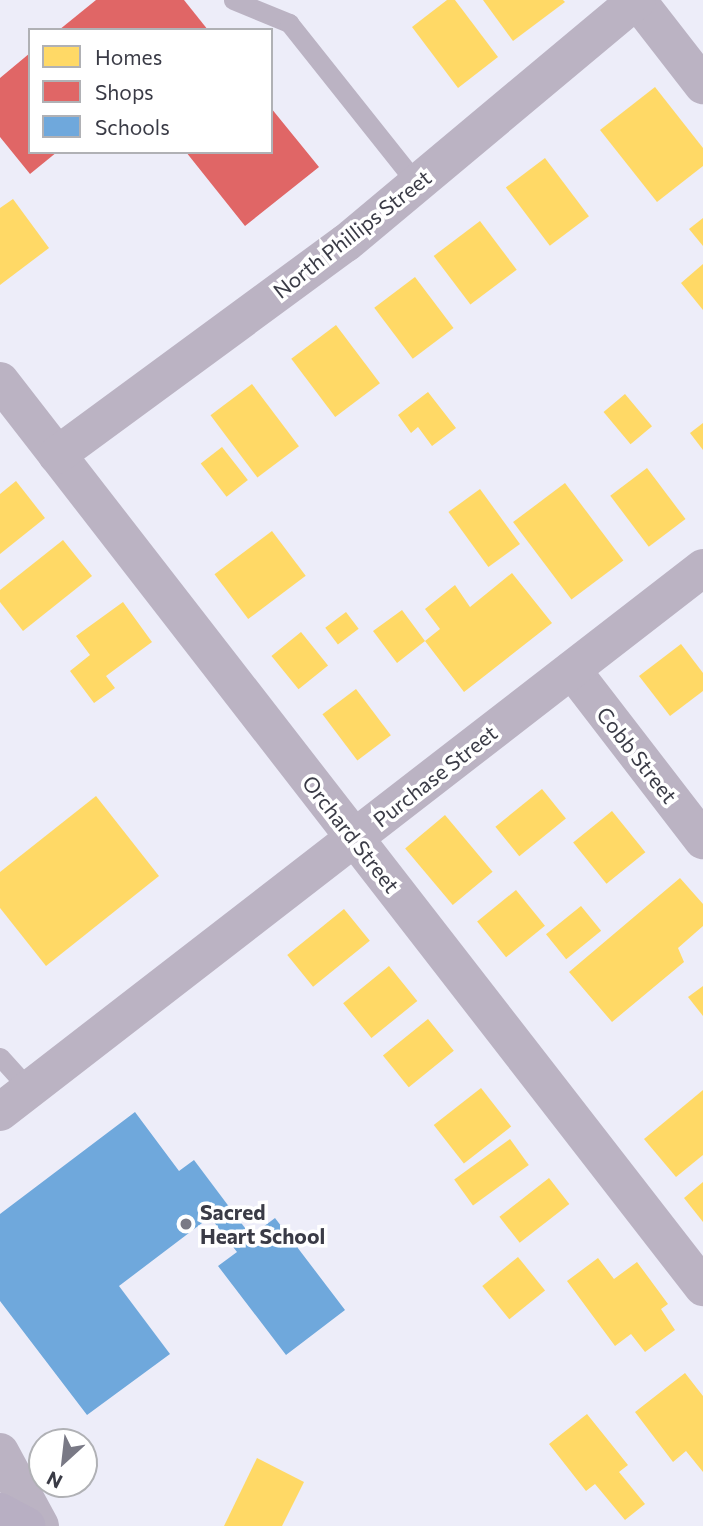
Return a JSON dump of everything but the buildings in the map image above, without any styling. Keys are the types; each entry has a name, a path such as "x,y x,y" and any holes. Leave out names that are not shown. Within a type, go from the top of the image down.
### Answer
{"highway":[{"path":"0,1512 26,1526"}],"street":[{"name":"North Phillips Street","path":"57,455 346,243 637,0"},
{"path":"637,0 703,85"},
{"name":"Orchard Street","path":"0,381 703,1287"},
{"name":"Purchase Street","path":"15,1100 703,568"},
{"name":"Cobb Street","path":"572,670 703,839"},
{"path":"0,1452 40,1526"}],"lane":[{"path":"233,0 289,23 417,184"},
{"path":"0,1057 15,1100"}],"place":[{"name":"Sacred Heart School","path":"186,1224"}]}
